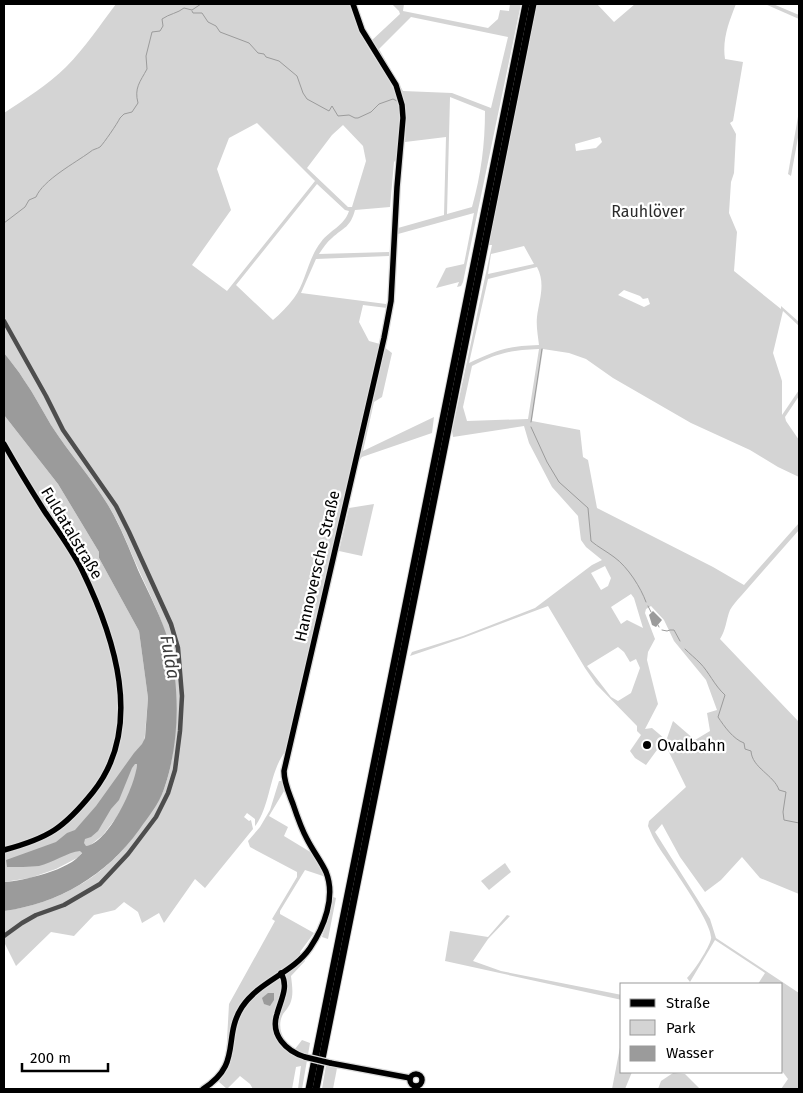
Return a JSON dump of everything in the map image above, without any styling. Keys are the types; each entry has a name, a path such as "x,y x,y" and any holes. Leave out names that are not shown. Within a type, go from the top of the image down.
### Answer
{"highway":[{"path":"309,1089 526,4"},
{"path":"316,1089 533,4"}],"main road":[{"name":"Hannoversche Straße","path":"203,1089 217,1080 227,1064 240,1011 248,998 300,959 312,946 329,902 330,888 327,875 302,830 285,784 284,771 391,301 403,118 402,104 396,85 362,30 353,4"},
{"name":"Fuldatalstraße","path":"4,444 70,550 96,601 118,677 121,708 119,739 112,761 103,779 77,812 62,826 43,837 4,850"},
{"path":"279,974 284,981 283,999 276,1018 277,1033 281,1042 288,1050 305,1057 330,1063 410,1078 415,1074 421,1077 421,1083 414,1087 410,1078"},
{"path":"264,985 275,983 283,988"}],"street":[{"path":"4,321 63,430 116,506 129,532 171,624 178,648 182,696 175,770 168,792 156,817 128,854 100,884 64,906 36,915 22,922 4,936"}],"green space":[{"path":"116,4 352,4 365,42 389,79 397,98 400,115 398,158 394,162 390,207 355,210 349,224 328,241 319,254 389,252 389,256 316,259 301,293 386,304 387,308 363,305 359,322 369,341 380,344 392,353 382,397 374,402 363,451 434,417 432,433 352,462 285,752 276,769 265,807 256,825 255,819 247,813 244,817 249,821 251,820 253,829 205,888 195,879 164,923 159,913 142,923 138,912 124,902 115,910 94,915 74,936 51,932 16,966 4,945 4,911 25,907 65,893 100,871 116,857 130,841 162,793 169,773 175,736 176,697 168,643 158,614 124,535 101,495 51,425 28,385 4,353 4,113 59,74 73,60","holes":["257,123 315,181 227,291 192,265 231,210 217,169 229,138","343,125 363,146 366,161 352,207 348,207 307,168 332,135","317,184 345,210 349,211 344,220 321,242 313,255 298,292 273,320 236,285"]},
{"path":"392,4 404,4 403,11 488,28 498,19 500,10 509,11 510,4 521,4 463,282 461,286 457,287 459,282 436,288 446,268 464,264 474,213 398,234 398,228 444,215 446,137 405,142 406,115 400,91 370,42 400,14","holes":["411,17 508,37 491,108 452,93 403,91 379,49","450,97 485,111 485,123 480,171 472,207 447,214"]},
{"name":"Rauhlöver","path":"537,4 597,4 614,22 635,4 736,4 724,44 725,59 743,62 733,121 730,123 736,134 729,213 737,232 734,271 799,322 799,326 783,311 773,353 782,381 782,415 799,390 799,396 785,417 799,440 799,477 750,450 691,423 613,378 586,359 569,353 543,349 532,421 580,430 583,457 588,460 597,508 713,567 744,585 799,523 799,530 732,606 720,639 799,722 799,894 760,878 742,857 721,880 705,892 680,857 662,824 655,832 710,919 716,938 799,993 799,1089 781,1089 788,1079 783,1072 783,983 759,983 765,973 715,940 690,982 687,978 707,948 711,939 710,931 698,907 657,844 648,826 649,821 686,787 665,744 673,721 695,740 710,731 707,713 717,710 706,680 674,641 664,620 651,606 646,609 645,613 655,639 648,652 647,660 658,704 645,729 652,728 665,739 646,765 635,758 630,751 641,735 637,731 637,726 596,684 548,606 410,656 412,652 463,636 535,608 592,565 602,560 586,547 581,540 578,516 552,487 529,443 524,426 453,437 452,431 492,245 488,245","holes":["600,137 602,142 596,148 576,151 575,144","524,246 534,264 488,274 491,254","537,267 541,280 537,320 539,345 519,346 503,350 469,363 488,279","624,290 643,299 648,298 650,304 644,307 618,295","539,349 528,419 467,421 463,407 472,366 497,355 520,350","605,566 611,578 608,586 601,590 591,573","631,594 643,628 627,620 621,624 611,607","618,647 624,652 630,662 636,659 640,668 631,693 618,701 611,697 587,666"]},
{"path":"765,4 773,4 799,15 799,19"},
{"path":"799,111 799,132 791,176 788,174"},
{"path":"4,415 58,484 99,552 99,558 139,631 148,698 144,746 137,764 136,776 119,814 103,835 82,852 79,857 56,869 30,878 4,882"},
{"path":"374,504 362,556 339,551 349,508"},
{"path":"279,781 282,781 284,791 269,816 288,827 284,836 312,853 326,877 305,870 280,911 280,914 314,933 300,952 305,961 291,976 291,1001 283,1014 280,1024 284,1039 295,1049 302,1040 310,1043 302,1089 298,1089 301,1066 296,1067 292,1089 253,1089 240,1076 227,1089 219,1082 229,1064 226,1058 229,1004 275,921 272,919 297,877 297,872 250,847 248,841 260,827 270,810"},
{"path":"505,863 511,872 489,890 481,881"},
{"path":"333,897 336,898 328,939 322,937"},
{"path":"507,915 510,916 488,939 473,961 501,971 620,995 620,1000 445,961 450,931 488,937"},
{"path":"620,1047 620,1073 632,1073 625,1089 612,1089"},
{"path":"326,1065 337,1068 333,1089 322,1089"},
{"path":"673,1073 685,1074 700,1089 658,1089 661,1081"}],"water":[{"name":"Fulda","path":"4,353 28,385 51,425 101,495 120,529 159,615 169,643 175,679 177,716 173,753 162,795 150,815 126,846 112,861 80,885 43,902 4,911 4,882 46,874 67,865 82,853 80,851 65,855 39,866 7,867 6,860 56,842 67,833 75,830 96,806 142,744 145,738 148,698 139,631 99,558 99,552 58,484 4,415","holes":["137,764 132,785 112,825 94,843 86,846 84,843 85,839 98,831 111,809 119,800 132,768"]},
{"path":"653,611 662,620 656,627 652,625 649,615"},
{"path":"268,993 274,993 274,1000 270,1006 264,1004 262,998"}],"waterway":[{"path":"4,223 25,207 29,200 36,197 52,178 91,151 100,147 120,118 124,114 132,112 138,103 138,85 147,69 146,56 152,32 160,31 163,26 162,19 165,17 184,8 192,10 201,4"},
{"path":"192,11 193,13 202,13 208,22 216,26 220,32 249,43 258,53 279,61 297,76 307,99 329,111 332,106 338,116 349,115 358,118 371,112 379,104 393,99 397,101"},
{"path":"531,422 542,349"},
{"path":"531,427 547,462 559,482 588,508 591,541 624,566 641,590 646,602"},
{"path":"648,606 651,612"},
{"path":"662,630 674,630 680,641"},
{"path":"685,649 703,667 725,695 718,717 720,721 733,735 744,743 745,749 751,751 755,762 773,780 779,790 786,792 783,812 784,820 799,823"}],"place":[{"name":"Ovalbahn","path":"647,745"}]}
